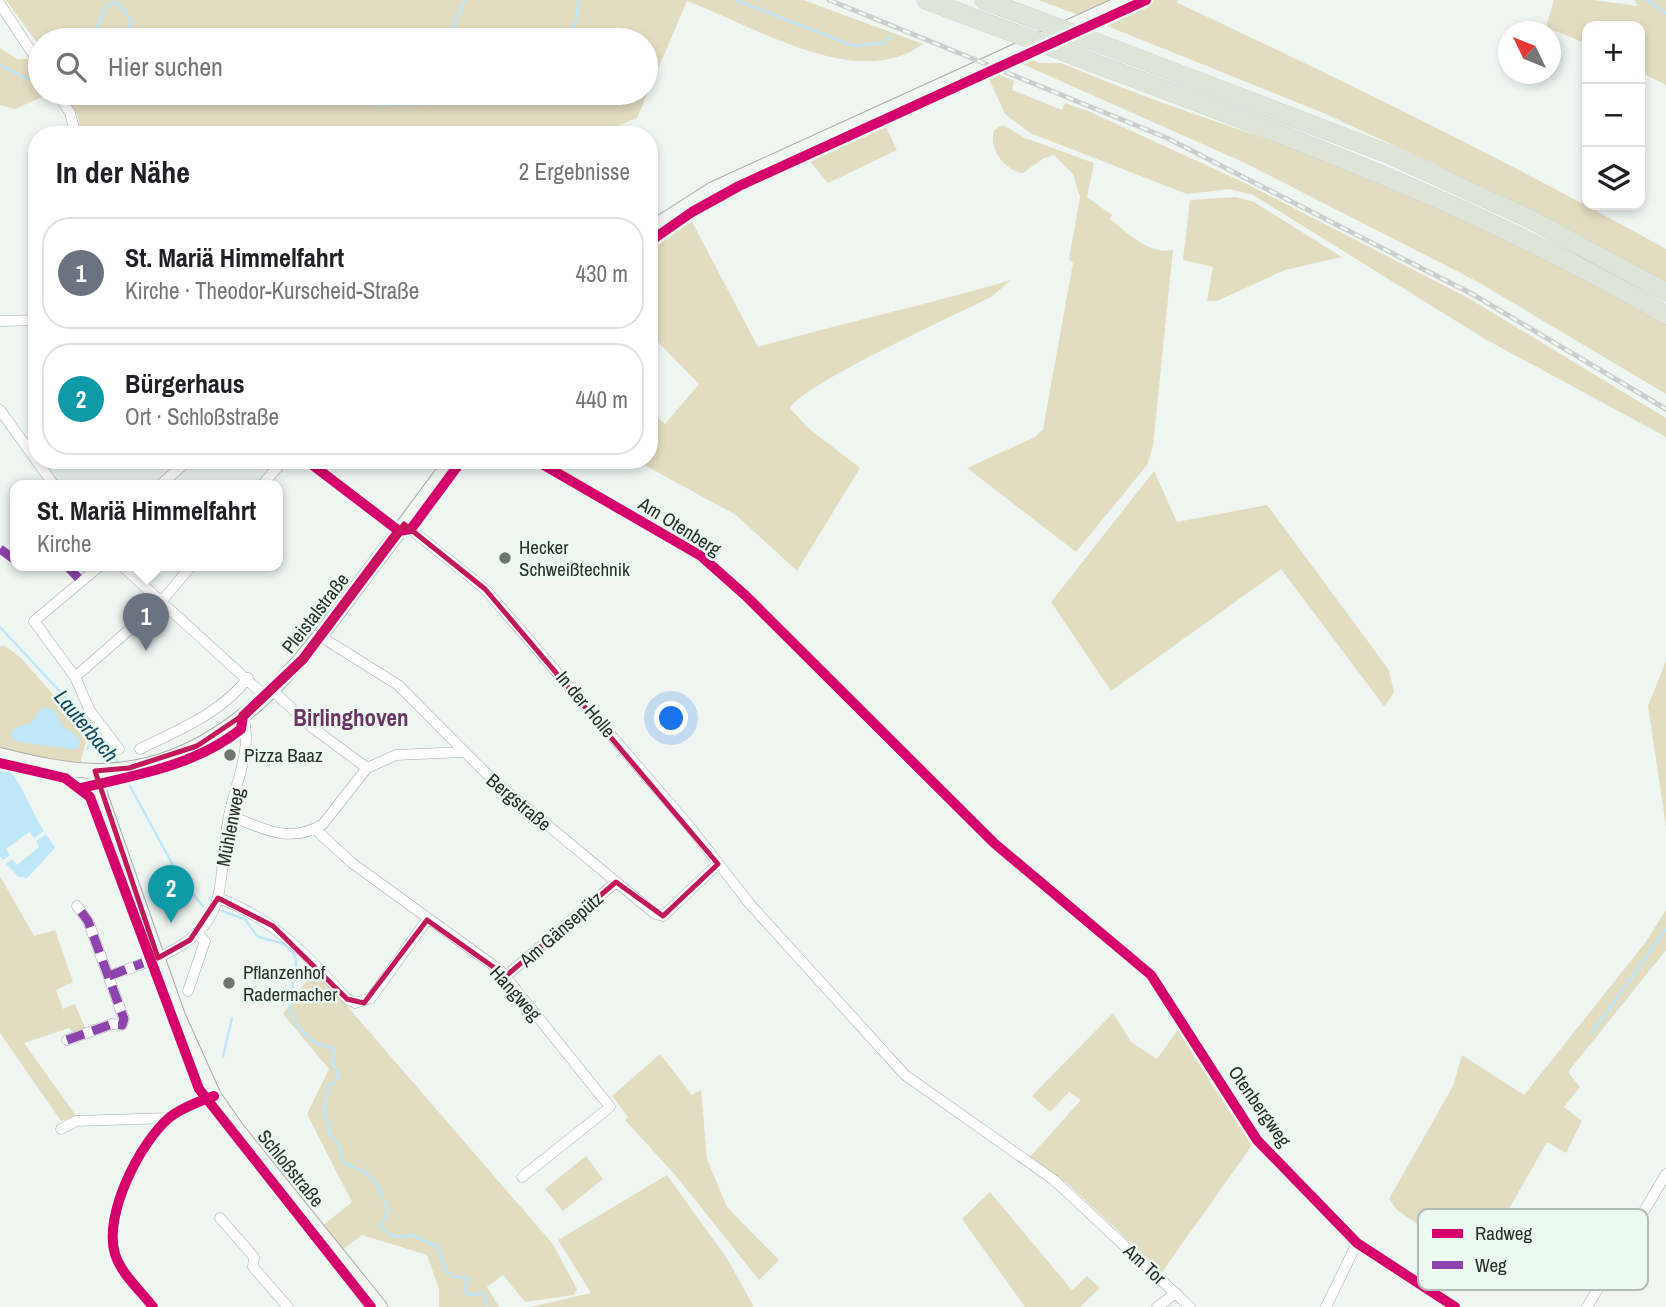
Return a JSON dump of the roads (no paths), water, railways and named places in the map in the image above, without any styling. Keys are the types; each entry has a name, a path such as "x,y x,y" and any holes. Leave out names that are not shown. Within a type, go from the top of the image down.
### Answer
{"highway":[{"path":"926,0 1304,142 1405,183 1521,236 1666,315"},
{"path":"984,0 1391,155 1542,225 1666,292"}],"main road":[{"path":"658,224 713,189 1128,0"},
{"name":"Pleistalstraße","path":"0,755 52,767 95,771 122,769 197,747 270,694 320,636 445,469"},
{"name":"Schloßstraße","path":"95,771 101,797 178,1016 214,1096 237,1129 380,1307"}],"street":[{"path":"0,4 28,46"},
{"path":"65,105 74,126"},
{"path":"0,321 28,320"},
{"path":"0,410 28,443"},
{"name":"In der Holle","path":"319,469 485,589 553,665 749,903"},
{"name":"Am Otenberg","path":"551,469 701,556 994,843 1151,975"},
{"path":"94,571 34,621 75,677 86,705 119,749"},
{"path":"127,571 248,678 367,768"},
{"path":"75,677 161,602 187,571"},
{"name":"Bergstraße","path":"320,636 394,681 463,752 655,914 663,916 718,864"},
{"path":"140,749 216,711 233,698 248,678"},
{"name":"Mühlenweg","path":"158,958 185,945 196,933 218,898 229,815 244,755 247,728 243,716"},
{"path":"229,815 282,836 315,829 323,824 367,768 396,755 463,752"},
{"name":"Hangweg","path":"315,829 352,863 506,976 610,1107 522,1177"},
{"name":"Am Gänsepütz","path":"506,976 616,883"},
{"path":"218,898 243,908 302,948 347,999 355,1003 371,998 427,920"},
{"name":"Am Tor","path":"749,903 905,1075 1054,1180 1189,1307"},
{"path":"67,1040 112,1024 122,1025 124,1018 88,921 77,906"},
{"path":"188,991 205,941 196,933"},
{"path":"109,976 158,958"},
{"name":"Otenbergweg","path":"1151,975 1257,1140 1357,1243 1418,1287"},
{"path":"153,1307 119,1263 113,1233 132,1168 146,1145 169,1118 214,1096"},
{"path":"61,1129 76,1121 169,1118"},
{"path":"1646,1209 1665,1178"},
{"path":"220,1218 254,1257 253,1267 288,1307"},
{"path":"1326,1307 1357,1243"},
{"name":"Otenbergweg","path":"1422,1290 1441,1304 1455,1307"},
{"path":"1587,1307 1597,1290"},
{"path":"1157,1307 1175,1293"}],"water":[{"path":"47,707 56,711 62,726 76,735 80,742 77,749 13,740 11,734 15,728 31,723 39,711"},
{"path":"0,770 10,771 44,831 34,838 29,832 6,849 10,855 3,860 0,856"},
{"path":"46,834 55,848 27,878 19,877 6,864 12,859 17,865 39,847 36,841"}],"waterway":[{"path":"452,28 465,0"},
{"path":"572,28 579,0"},
{"path":"736,0 854,46 883,43 892,37"},
{"path":"1647,0 1666,13"},
{"path":"97,28 107,6 117,2 132,21 129,28"},
{"path":"0,65 28,79"},
{"name":"Lauterbach","path":"0,627 91,725 118,763"},
{"path":"87,749 96,733"},
{"name":"Lauterbach","path":"124,775 181,880 203,906"},
{"name":"Lauterbach","path":"222,911 245,919 257,936 278,942 289,948 295,956 295,976 290,997 293,1018 312,1040 335,1050 332,1064 339,1073 335,1082 328,1087 325,1111 329,1124 328,1132 339,1145 343,1162 362,1171 376,1184 388,1210 381,1227 392,1235 412,1235 438,1247 446,1271 455,1277 468,1278 464,1290 469,1295 484,1293 487,1307"},
{"path":"1591,1034 1666,929"},
{"path":"223,1057 232,1018"}],"railway":[{"path":"829,0 1167,138 1474,295 1666,409"}],"place":[{"name":"Hecker Schweißtechnik","path":"505,558"},
{"name":"St. Mariä Himmelfahrt","path":"146,651"},
{"name":"Pizza Baaz","path":"230,755"},
{"name":"Bürgerhaus","path":"171,923"},
{"name":"Pflanzenhof Radermacher","path":"229,983"}],"district":[{"name":"Birlinghoven","path":"351,718"}]}
